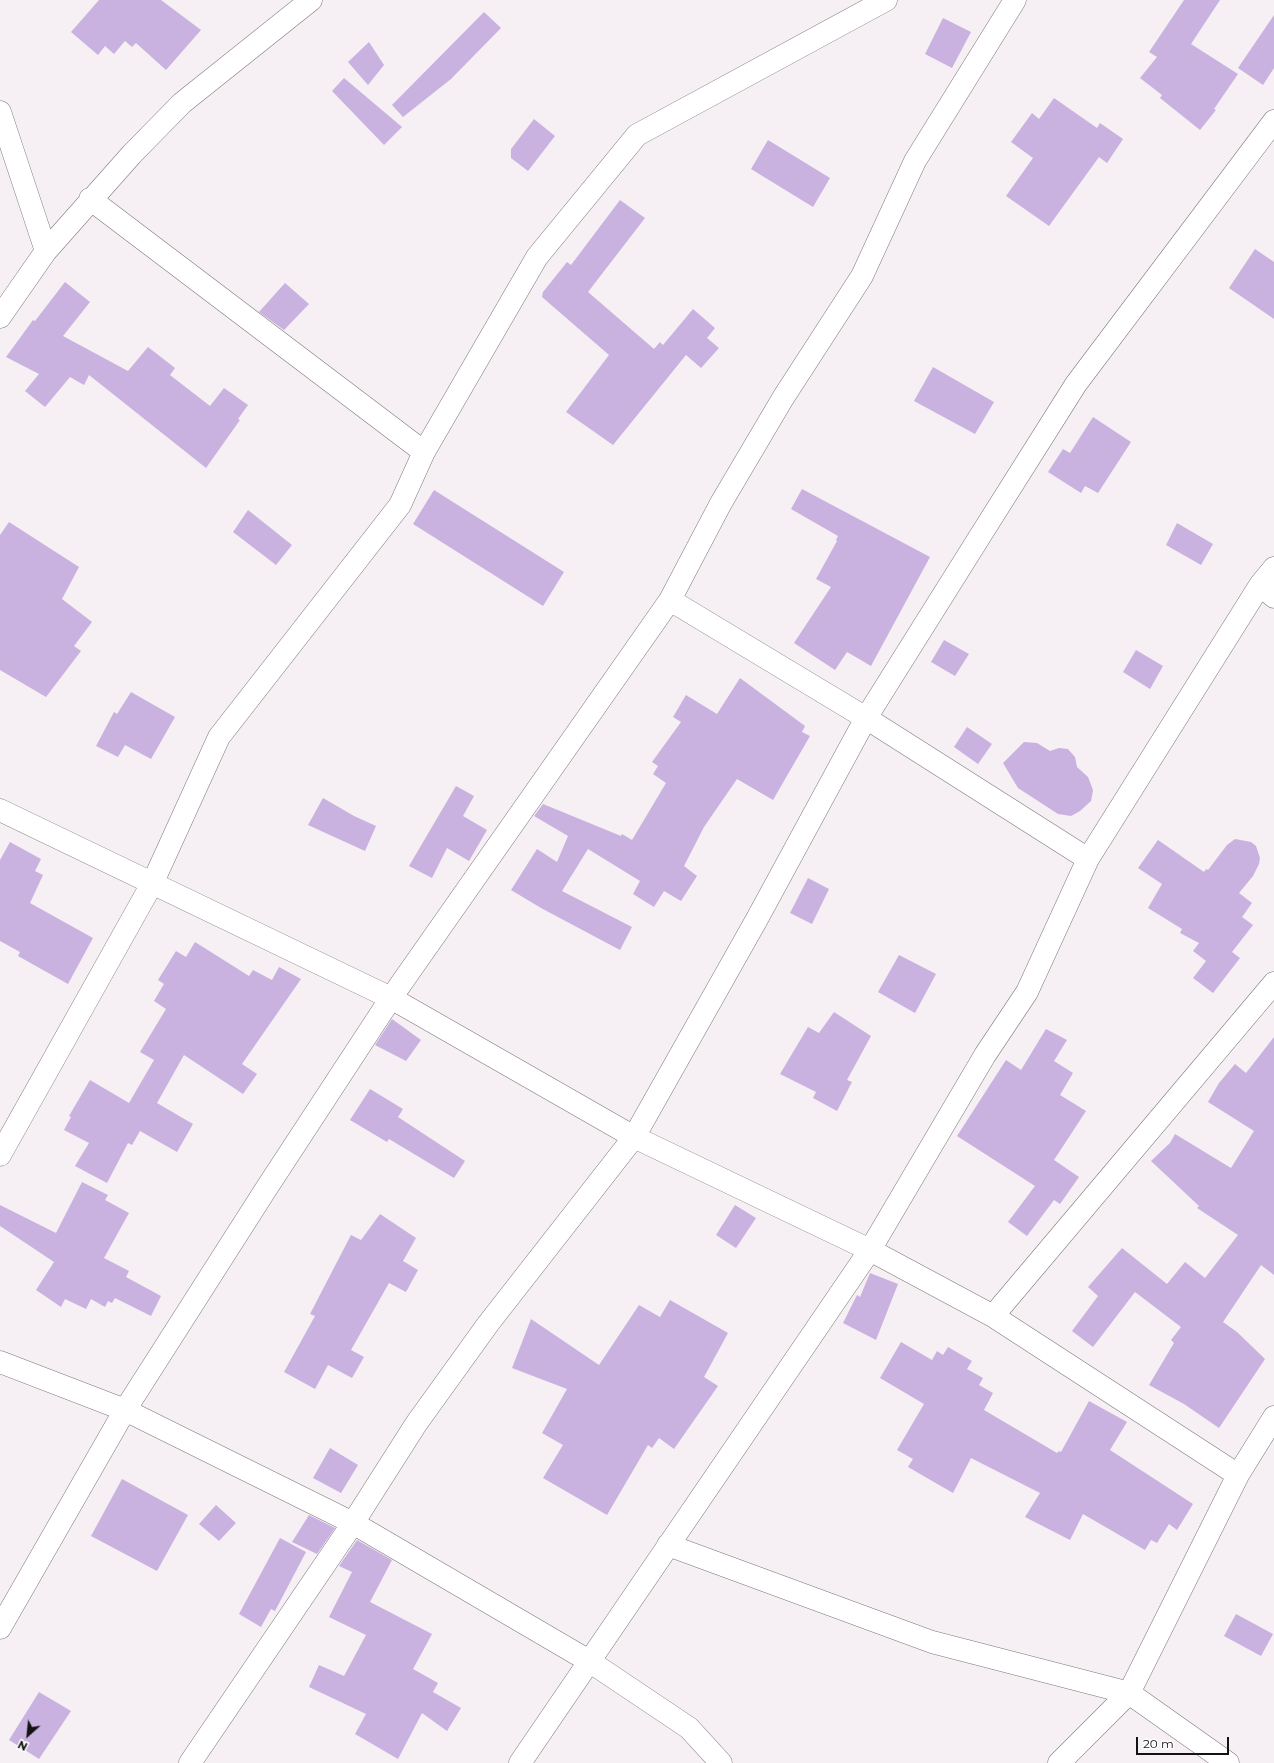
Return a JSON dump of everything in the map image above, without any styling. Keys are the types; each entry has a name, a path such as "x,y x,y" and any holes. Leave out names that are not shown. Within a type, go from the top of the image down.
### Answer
{"street":[{"path":"0,317 46,251 90,199 182,103 311,0"},
{"path":"0,1155 153,882 219,737 400,504 424,452 537,257 637,135 886,0"},
{"path":"0,1628 125,1410 266,1189 391,998 670,600 721,502 783,398 862,276 915,161 1015,0"},
{"path":"0,112 46,251"},
{"path":"190,1763 353,1523 416,1424 456,1368 634,1137 757,919 866,718 1076,384 1274,120"},
{"path":"90,199 424,452"},
{"path":"520,1763 870,1250 986,1055 1027,992 1088,859 1267,591 1274,568"},
{"path":"670,600 866,718 1088,859"},
{"path":"0,810 153,882 391,998 634,1137 870,1250 993,1316 1238,1475"},
{"path":"993,1316 1274,983"},
{"path":"0,1362 125,1410 353,1523 589,1661 690,1728 721,1763"},
{"path":"1059,1763 1129,1693 1238,1475 1274,1417"},
{"path":"668,1545 932,1642 1129,1693 1228,1763"}],"building":[{"path":"99,0 161,0 201,30 166,70 136,43 132,47 125,41 114,54 105,46 98,55 71,32"},
{"path":"1184,0 1220,0 1191,44 1238,74 1214,109 1216,110 1200,130 1160,98 1162,95 1140,78 1157,57 1149,52"},
{"path":"484,12 501,28 451,79 403,117 392,105"},
{"path":"1274,15 1274,68 1263,85 1238,68"},
{"path":"943,18 971,32 952,68 925,54"},
{"path":"369,42 384,65 368,85 348,62"},
{"path":"344,78 402,127 384,145 332,91"},
{"path":"1054,98 1097,128 1100,123 1123,139 1107,163 1099,157 1049,226 1006,196 1033,158 1011,142 1032,113 1039,119"},
{"path":"534,119 555,136 528,171 511,158 511,149"},
{"path":"768,140 830,178 813,207 751,169"},
{"path":"620,200 645,218 588,292 654,349 660,342 663,345 693,309 715,328 707,338 719,348 701,368 686,355 613,445 566,412 609,355 542,297 543,292 567,262 571,265"},
{"path":"1255,249 1274,262 1274,319 1229,288"},
{"path":"65,282 90,302 63,336 128,371 148,347 175,368 170,375 210,406 224,388 248,405 238,419 240,420 206,468 89,375 84,385 70,377 45,407 25,391 39,374 6,357 33,320 35,321"},
{"path":"285,283 309,304 284,330 259,312"},
{"path":"933,367 994,402 975,434 914,401"},
{"path":"1093,417 1131,442 1098,493 1085,486 1081,493 1048,472 1063,449 1070,453"},
{"path":"802,489 930,557 871,666 847,652 835,670 794,643 831,587 816,579 837,541 838,536 791,509"},
{"path":"434,490 564,572 543,606 413,524"},
{"path":"248,510 292,545 276,565 233,532"},
{"path":"9,522 79,567 62,599 92,622 74,646 81,651 46,697 0,670 0,535"},
{"path":"1177,523 1213,544 1201,565 1166,545"},
{"path":"944,640 969,654 955,676 931,662"},
{"path":"1136,650 1163,666 1150,689 1123,672"},
{"path":"740,678 805,726 802,732 810,736 773,800 737,779 704,827 684,866 697,876 681,901 664,891 654,907 633,894 640,881 588,849 562,891 632,927 620,950 541,908 511,890 537,849 557,862 568,836 534,816 543,804 621,836 622,834 632,840 666,783 653,774 658,766 652,762 681,722 673,717 686,695 717,714"},
{"path":"131,692 175,717 151,759 125,745 118,757 96,746 114,712 117,714"},
{"path":"967,727 992,744 978,764 954,747"},
{"path":"1024,742 1037,743 1050,751 1059,748 1068,749 1075,757 1077,767 1088,777 1093,790 1091,801 1080,811 1071,816 1058,814 1018,788 1003,763"},
{"path":"456,786 474,796 463,816 487,830 469,861 447,848 432,878 409,866"},
{"path":"323,798 354,816 376,826 365,851 308,825"},
{"path":"1235,839 1251,842 1256,846 1260,858 1259,864 1253,876 1239,893 1252,903 1242,917 1253,925 1232,952 1240,958 1213,993 1193,978 1206,961 1193,951 1199,943 1180,933 1182,929 1148,908 1162,884 1138,868 1158,840 1204,872 1206,869 1208,870 1227,845"},
{"path":"10,842 41,859 35,871 43,875 30,903 93,938 68,984 18,956 20,952 0,941 0,860"},
{"path":"808,878 829,889 812,924 790,913"},
{"path":"195,942 249,976 253,970 272,980 279,967 301,979 242,1064 257,1074 243,1094 184,1055 157,1103 193,1124 177,1152 140,1131 132,1145 128,1143 107,1183 75,1166 89,1143 64,1130 71,1117 69,1116 90,1080 129,1103 154,1060 140,1052 166,1009 154,1001 164,984 158,980 176,951 186,957"},
{"path":"899,955 936,974 915,1013 878,992"},
{"path":"834,1012 871,1036 847,1080 852,1082 837,1111 813,1098 816,1092 780,1074 808,1027 819,1033"},
{"path":"392,1019 421,1040 406,1061 375,1045"},
{"path":"1046,1029 1067,1040 1054,1061 1073,1073 1060,1095 1086,1111 1054,1160 1079,1177 1060,1204 1054,1200 1027,1236 1008,1222 1035,1186 957,1136 1006,1060 1021,1070"},
{"path":"1274,1037 1274,1275 1261,1265 1223,1322 1237,1332 1265,1359 1219,1428 1184,1404 1149,1385 1174,1343 1171,1340 1181,1327 1135,1292 1093,1347 1072,1331 1098,1296 1088,1287 1122,1248 1167,1284 1185,1262 1205,1278 1238,1235 1197,1208 1199,1206 1151,1161 1170,1143 1175,1134 1231,1168 1254,1131 1208,1102 1219,1083 1235,1064 1246,1073"},
{"path":"370,1089 403,1109 398,1117 465,1161 454,1178 389,1139 387,1142 350,1120"},
{"path":"82,1182 108,1195 105,1200 129,1213 104,1258 129,1271 126,1277 161,1296 151,1316 115,1298 112,1303 108,1301 105,1307 91,1299 86,1309 65,1299 61,1307 36,1290 54,1262 0,1226 0,1205 56,1233"},
{"path":"735,1205 756,1218 736,1248 716,1235"},
{"path":"380,1214 416,1238 403,1261 418,1270 406,1292 389,1283 351,1350 364,1357 352,1378 328,1365 315,1389 284,1372 315,1316 310,1314 351,1235 361,1240"},
{"path":"870,1273 898,1284 876,1340 843,1323 857,1295 860,1297"},
{"path":"670,1300 728,1333 704,1377 718,1386 674,1449 659,1438 652,1448 648,1445 607,1515 543,1478 563,1445 542,1433 567,1389 512,1368 531,1319 599,1365 639,1305 660,1317"},
{"path":"901,1342 932,1360 937,1351 943,1355 948,1347 972,1361 967,1369 983,1378 979,1385 993,1393 984,1410 1057,1453 1059,1451 1061,1452 1089,1401 1127,1422 1110,1450 1193,1504 1177,1530 1169,1524 1157,1543 1151,1540 1145,1550 1083,1514 1070,1540 1025,1517 1040,1493 971,1458 953,1493 908,1467 913,1459 897,1450 924,1404 880,1378"},
{"path":"330,1448 358,1465 341,1493 313,1478"},
{"path":"122,1479 188,1515 157,1571 91,1536"},
{"path":"216,1505 236,1523 219,1541 199,1524"},
{"path":"309,1515 335,1528 317,1554 292,1542"},
{"path":"280,1538 306,1552 275,1611 271,1609 261,1627 239,1614"},
{"path":"357,1540 392,1560 370,1602 432,1634 413,1669 438,1683 433,1692 461,1708 447,1731 422,1713 398,1759 355,1734 366,1714 309,1687 319,1665 344,1676 366,1635 329,1617 352,1572 339,1566"},
{"path":"1236,1614 1273,1634 1261,1656 1224,1636"},
{"path":"39,1692 71,1711 39,1759 9,1740"}]}
